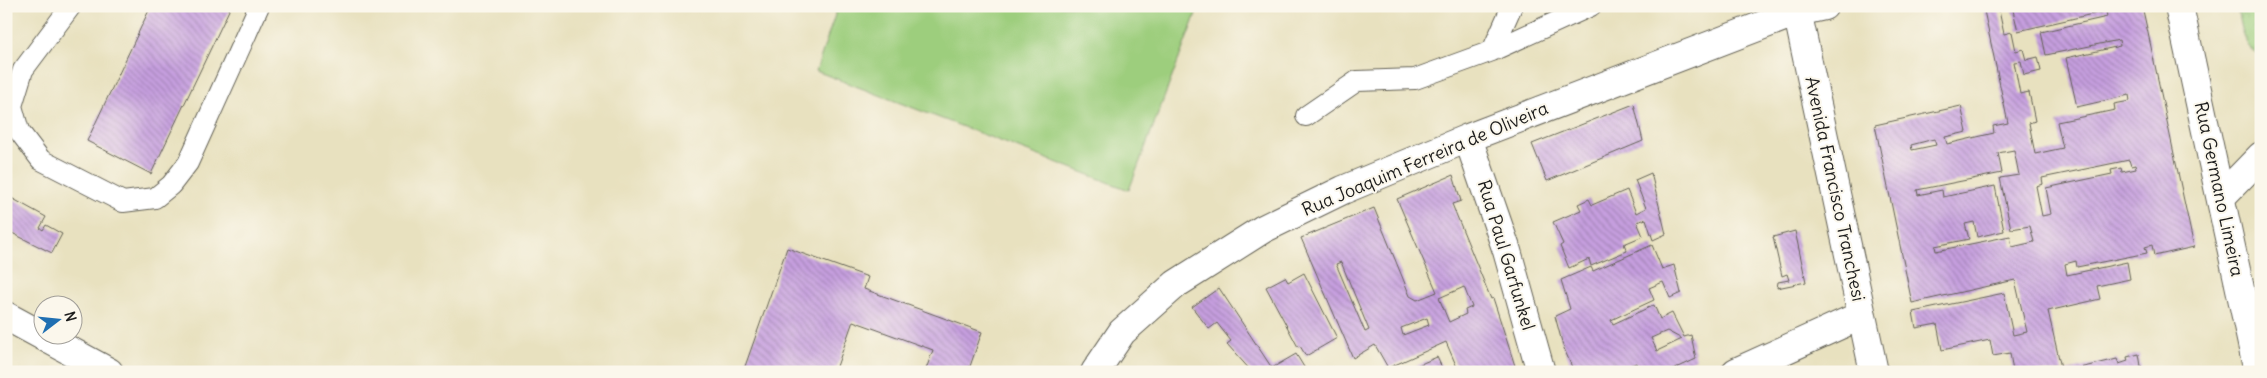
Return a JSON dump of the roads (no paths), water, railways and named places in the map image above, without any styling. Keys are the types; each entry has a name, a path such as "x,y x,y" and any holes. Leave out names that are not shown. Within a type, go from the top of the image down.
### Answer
{"street":[{"name":"Rua Joaquim Ferreira de Oliveira","path":"1095,372 1122,332 1176,284 1263,229 1342,190 1468,138 1796,9 1824,6"},
{"name":"Rua Germano Limeira","path":"2180,6 2258,372"},
{"name":"Avenida Francisco Tranchesi","path":"1796,9 1874,372"},
{"name":"Rua Paul Garfunkel","path":"1468,138 1507,251 1541,372"},
{"path":"2221,197 2261,156"},
{"path":"1736,372 1862,315"},
{"path":"6,316 109,372"}],"lane":[{"path":"71,6 23,70 12,106 19,130 41,160 123,202 155,198 171,185 188,163 259,6"},
{"path":"1492,51 1512,6"},
{"path":"1306,116 1357,81 1415,79 1492,51 1591,6"}]}
